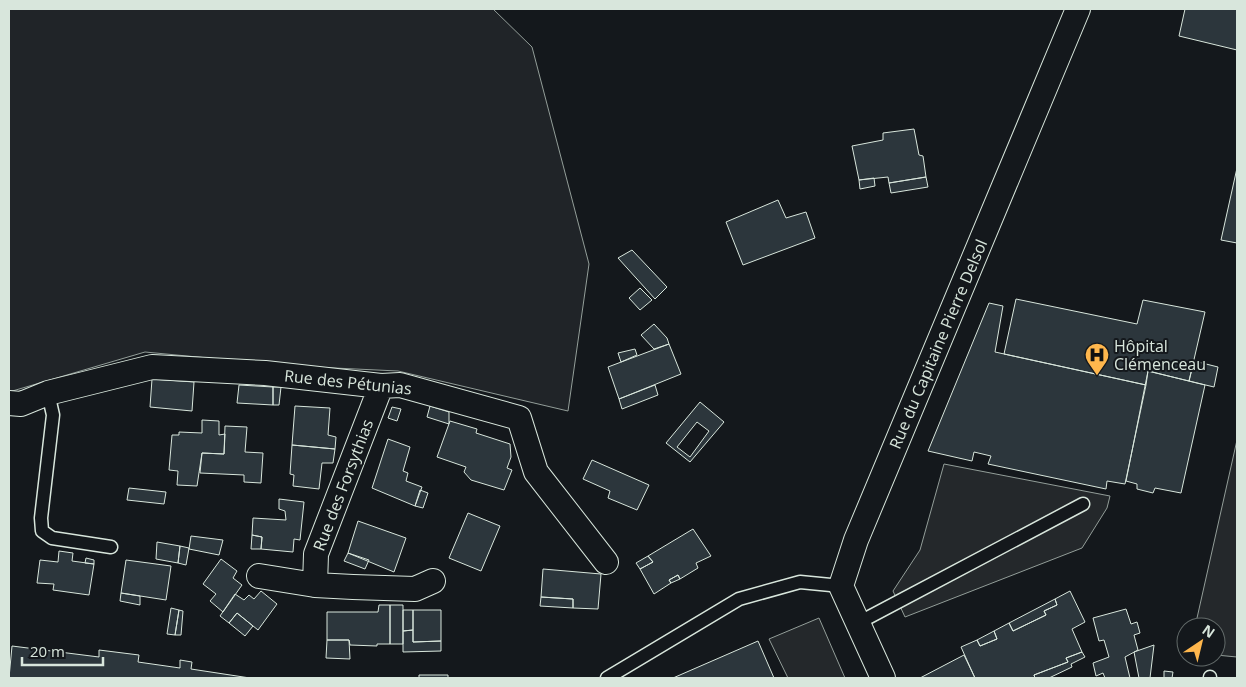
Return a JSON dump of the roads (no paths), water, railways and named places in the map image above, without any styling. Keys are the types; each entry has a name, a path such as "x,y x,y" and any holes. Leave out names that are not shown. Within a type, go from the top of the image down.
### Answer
{"street":[{"name":"Rue du Capitaine Pierre Delsol","path":"841,586 856,540 1078,9"},
{"name":"Rue des Pétunias","path":"9,403 21,404 48,393 152,367 265,373 381,386 400,385 519,418 536,472 606,562"},
{"name":"Rue des Forsythias","path":"315,585 316,554 381,386"},
{"path":"258,576 315,585 415,589 432,580"},
{"path":"841,586 883,678"}],"lane":[{"path":"48,393 53,414 41,518 42,531 52,538 111,547"},
{"path":"858,624 1084,504"},
{"path":"607,678 739,599 800,582 841,586"}],"place":[{"name":"Hôpital Clémenceau","path":"1097,376"}]}
